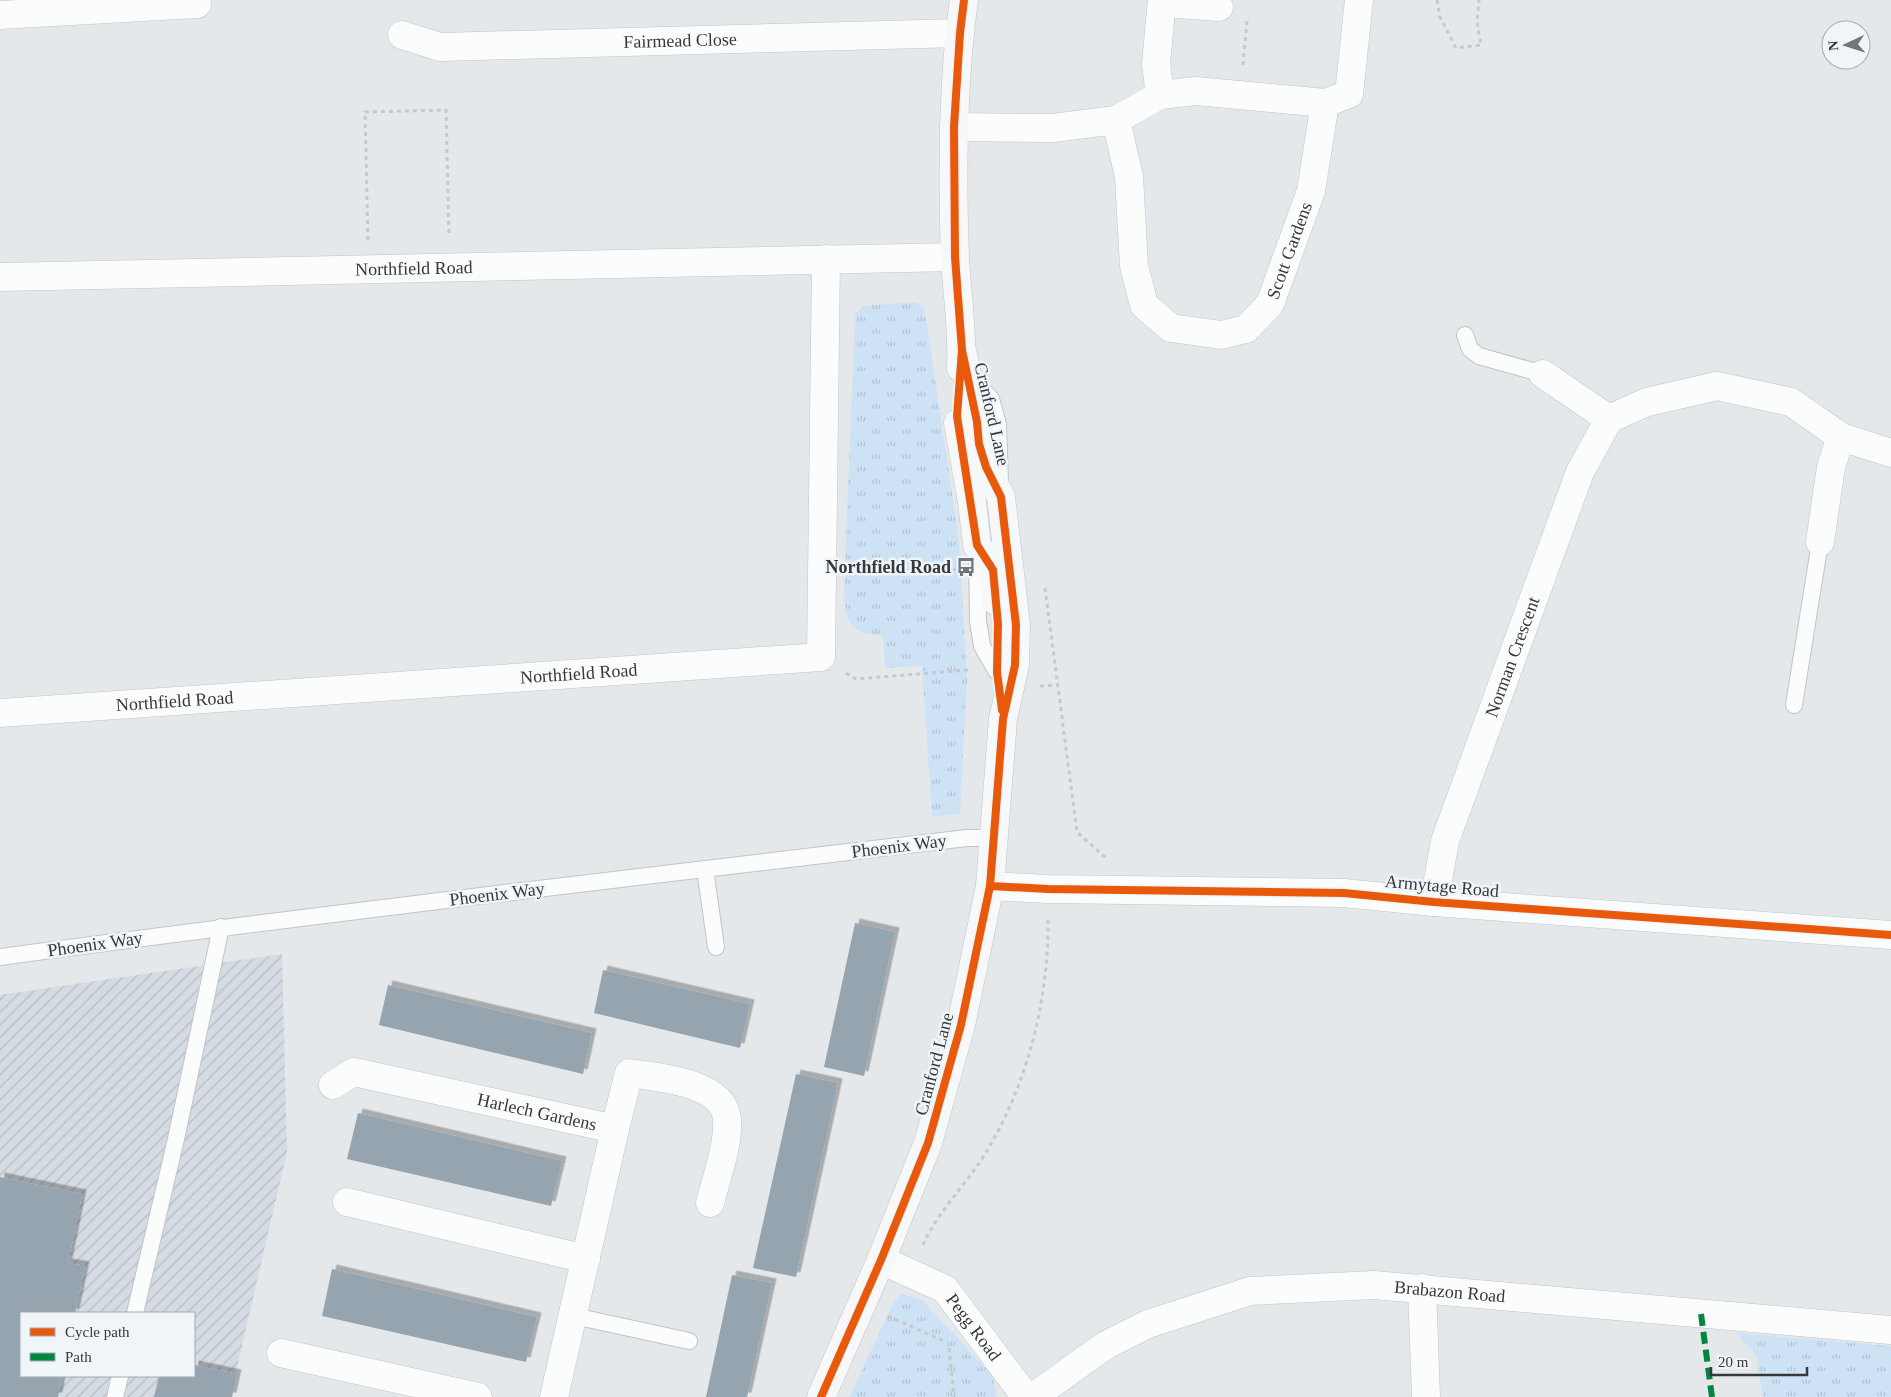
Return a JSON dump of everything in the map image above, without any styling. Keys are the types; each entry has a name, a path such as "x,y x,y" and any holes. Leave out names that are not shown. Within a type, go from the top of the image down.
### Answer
{"street":[{"name":"Cranford Lane","path":"821,1397 881,1260 928,1143 961,1025 990,886 1003,719 1016,665 1016,625 1001,497 986,467 979,444 965,362 955,257 954,127 964,0"},
{"path":"954,127 1053,128 1116,120 1160,95 1196,91 1325,103 1349,94 1359,0"},
{"path":"1160,95 1156,64 1162,1 1219,7"},
{"path":"0,15 197,4"},
{"name":"Fairmead Close","path":"402,35 440,47 960,33"},
{"name":"Scott Gardens","path":"1116,120 1129,177 1134,266 1144,305 1171,328 1221,335 1246,328 1270,304 1312,191 1325,103"},
{"name":"Northfield Road","path":"0,277 955,257"},
{"path":"821,657 826,259"},
{"name":"Cranford Lane","path":"965,362 957,416 977,545 993,570 998,624 997,672 1003,719"},
{"path":"1543,374 1609,419 1647,402 1717,386 1791,402 1841,437 1891,453"},
{"name":"Norman Crescent","path":"1434,902 1445,841 1580,472 1609,419"},
{"path":"1820,542 1831,467 1841,437"},
{"name":"Northfield Road","path":"0,713 821,657"},
{"name":"Armytage Road","path":"990,886 1048,889 1344,893 1434,902 1891,935"},
{"name":"Harlech Gardens","path":"333,1085 354,1072 615,1129 574,1316 554,1397"},
{"path":"615,1129 629,1073 702,1088 721,1102 727,1119 725,1137 710,1203"},
{"path":"347,1202 586,1259"},
{"name":"Pegg Road","path":"881,1260 945,1289 1026,1397"},
{"name":"Brabazon Road","path":"1033,1397 1106,1345 1148,1324 1250,1291 1374,1285 1891,1330"},
{"path":"1422,1288 1426,1397"},
{"path":"281,1353 478,1397"}],"lane":[{"path":"1466,335 1470,349 1479,356 1543,374"},
{"path":"1794,705 1820,542"},
{"name":"Phoenix Way","path":"0,957 221,927 705,868 967,838 995,838"},
{"path":"705,868 716,947"},
{"path":"135,1312 176,1139 221,927"},
{"path":"574,1316 689,1341"},
{"path":"115,1397 120,1377"}],"path":[{"path":"1437,0 1440,17 1456,48 1480,45 1477,22 1479,0"},
{"path":"1240,95 1248,15"},
{"path":"369,269 365,112 446,110 450,267"},
{"path":"1044,581 1077,832 1108,860 1124,890"},
{"path":"821,657 856,679 961,670 997,672"},
{"path":"912,1273 931,1227 985,1154 1007,1111 1023,1068 1034,1033 1048,946 1048,889"},
{"path":"858,1310 895,1317 949,1344"}],"shaded area":[{"path":"282,954 287,1152 230,1397 0,1397 0,995"}],"green space":[{"path":"917,302 925,311 959,541 967,679 960,814 932,817 922,666 885,668 883,635 863,632 851,625 846,611 844,591 855,315 863,306"},
{"path":"902,1294 922,1300 992,1375 997,1394 995,1397 849,1397 893,1304"},
{"path":"1736,1333 1891,1346 1891,1397 1763,1397 1756,1355"}],"building":[{"path":"855,923 895,932 864,1076 824,1067"},
{"path":"603,970 750,1004 740,1048 594,1013"},
{"path":"388,985 592,1033 583,1074 379,1025"},
{"path":"796,1074 838,1083 796,1277 753,1268"},
{"path":"358,1113 562,1161 551,1206 347,1159"},
{"path":"0,1177 82,1194 68,1263 85,1266 75,1312 20,1312 20,1377 62,1377 58,1397 0,1397"},
{"path":"332,1269 537,1317 526,1362 322,1316"},
{"path":"732,1275 772,1283 747,1397 706,1397"},
{"path":"195,1365 237,1374 232,1397 154,1397 159,1377 195,1377"}],"marked path":[{"path":"1701,1314 1712,1397"}],"cycle path":[{"path":"964,0 954,127 955,257 962,350 957,416 977,545 993,570 998,624 997,672 1002,710"},
{"path":"821,1397 881,1260 928,1143 961,1025 990,886 1003,719 1015,665 1016,625 1001,497 986,467 979,444 977,422 962,350"},
{"path":"990,886 1048,889 1344,893 1434,902 1891,935"}],"place":[{"name":"Northfield Road","path":"966,567"}]}
